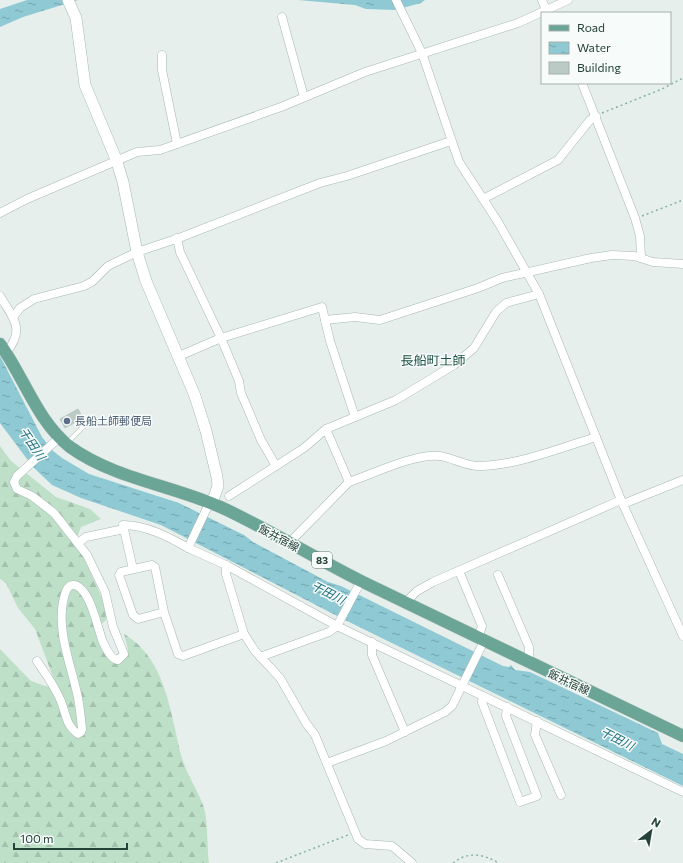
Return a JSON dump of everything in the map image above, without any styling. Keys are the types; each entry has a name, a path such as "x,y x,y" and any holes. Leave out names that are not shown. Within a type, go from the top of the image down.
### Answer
{"main road":[{"name":"飯井宿線","path":"3,348 47,422 63,440 87,457 116,471 191,494 209,505 289,543 359,584 406,602 481,642 527,662 683,736"}],"street":[{"path":"396,0 422,53 459,162 483,199 538,294 622,502 683,636"},
{"path":"542,0 549,11 568,0"},
{"path":"70,4 76,18 85,85 116,159 123,182 137,252 146,281 195,396 217,477 218,486 189,546"},
{"path":"0,214 26,199 99,169 116,159 137,152 160,150 304,97 365,72 518,23 541,14"},
{"path":"282,17 304,97"},
{"path":"162,55 162,70 177,144"},
{"path":"582,84 635,218 640,236 641,258"},
{"path":"483,199 558,160 590,120 596,116"},
{"path":"14,316 20,308 34,299 84,286 93,281 108,266 137,252 320,183 347,176 451,141"},
{"path":"177,238 180,252 222,338 239,381 241,393 261,440 276,466"},
{"path":"325,320 355,317 380,320 478,288 502,278 605,256 634,256 653,262 683,264"},
{"path":"229,496 304,448 326,429 396,400 454,365 474,348 496,312 506,303 538,294"},
{"path":"0,296 14,316 17,335 13,345 3,348"},
{"path":"179,356 222,338 322,307 336,361 355,417"},
{"path":"326,429 349,482"},
{"path":"289,543 349,482 416,458 439,456 468,466 481,466 527,458 596,437"},
{"path":"37,661 60,699 66,720 72,730 78,734 81,732 78,700 61,615 66,589 71,585 80,588 92,606 101,636 108,652 116,660 124,654 113,627 105,592 92,564 78,543 54,513 32,496 17,489 14,482 17,476 49,445 63,440"},
{"path":"406,602 416,591 459,571 622,502 683,480"},
{"path":"133,569 123,525 140,527 189,546 372,642 683,792"},
{"path":"78,543 91,536 124,529"},
{"path":"164,612 138,619 133,615 119,575 121,572 152,565 155,567 164,612 178,654 183,656 244,634"},
{"path":"226,565 226,574 244,634 260,657 276,673 291,693 304,719 315,736 355,832 361,842 392,846 412,863"},
{"path":"327,763 386,742 445,712 452,706 481,642 482,626 459,571"},
{"path":"498,575 528,647 529,657 527,662"},
{"path":"260,657 329,632 338,624 359,584"},
{"path":"372,642 372,655 404,732"},
{"path":"482,696 482,702 520,802 537,796 506,716 507,707"},
{"path":"537,721 535,735 561,795"}],"lane":[{"path":"63,440 88,422"}],"path":[{"path":"671,83 683,78"},
{"path":"596,116 669,84"},
{"path":"635,218 652,213 683,200"},
{"path":"276,863 355,832"},
{"path":"453,863 460,857 474,854 485,856 499,863"}],"green space":[{"path":"0,446 11,461 56,497 90,509 101,519 81,527 76,540 105,605 106,620 96,629 115,663 125,658 128,650 124,634 139,645 150,658 159,674 170,708 183,761 204,808 209,863 0,863 0,649 31,681 48,687 55,682 35,629 18,608 6,583 0,579"}],"water":[{"path":"27,0 78,0 23,17 0,27 0,9"},
{"path":"298,0 425,0 421,3 395,10 366,9 355,5"},
{"name":"干田川","path":"0,356 42,437 53,451 62,458 89,474 179,503 244,535 253,542 328,582 341,586 503,666 509,667 511,665 515,670 530,672 658,733 662,744 683,754 683,786 343,619 161,525 81,498 52,485 33,467 0,423"}],"building":[{"path":"78,409 83,418 65,428 60,419"}],"place":[{"name":"長船土師郵便局","path":"67,421"}],"district":[{"name":"長船町土師","path":"433,360"}]}
